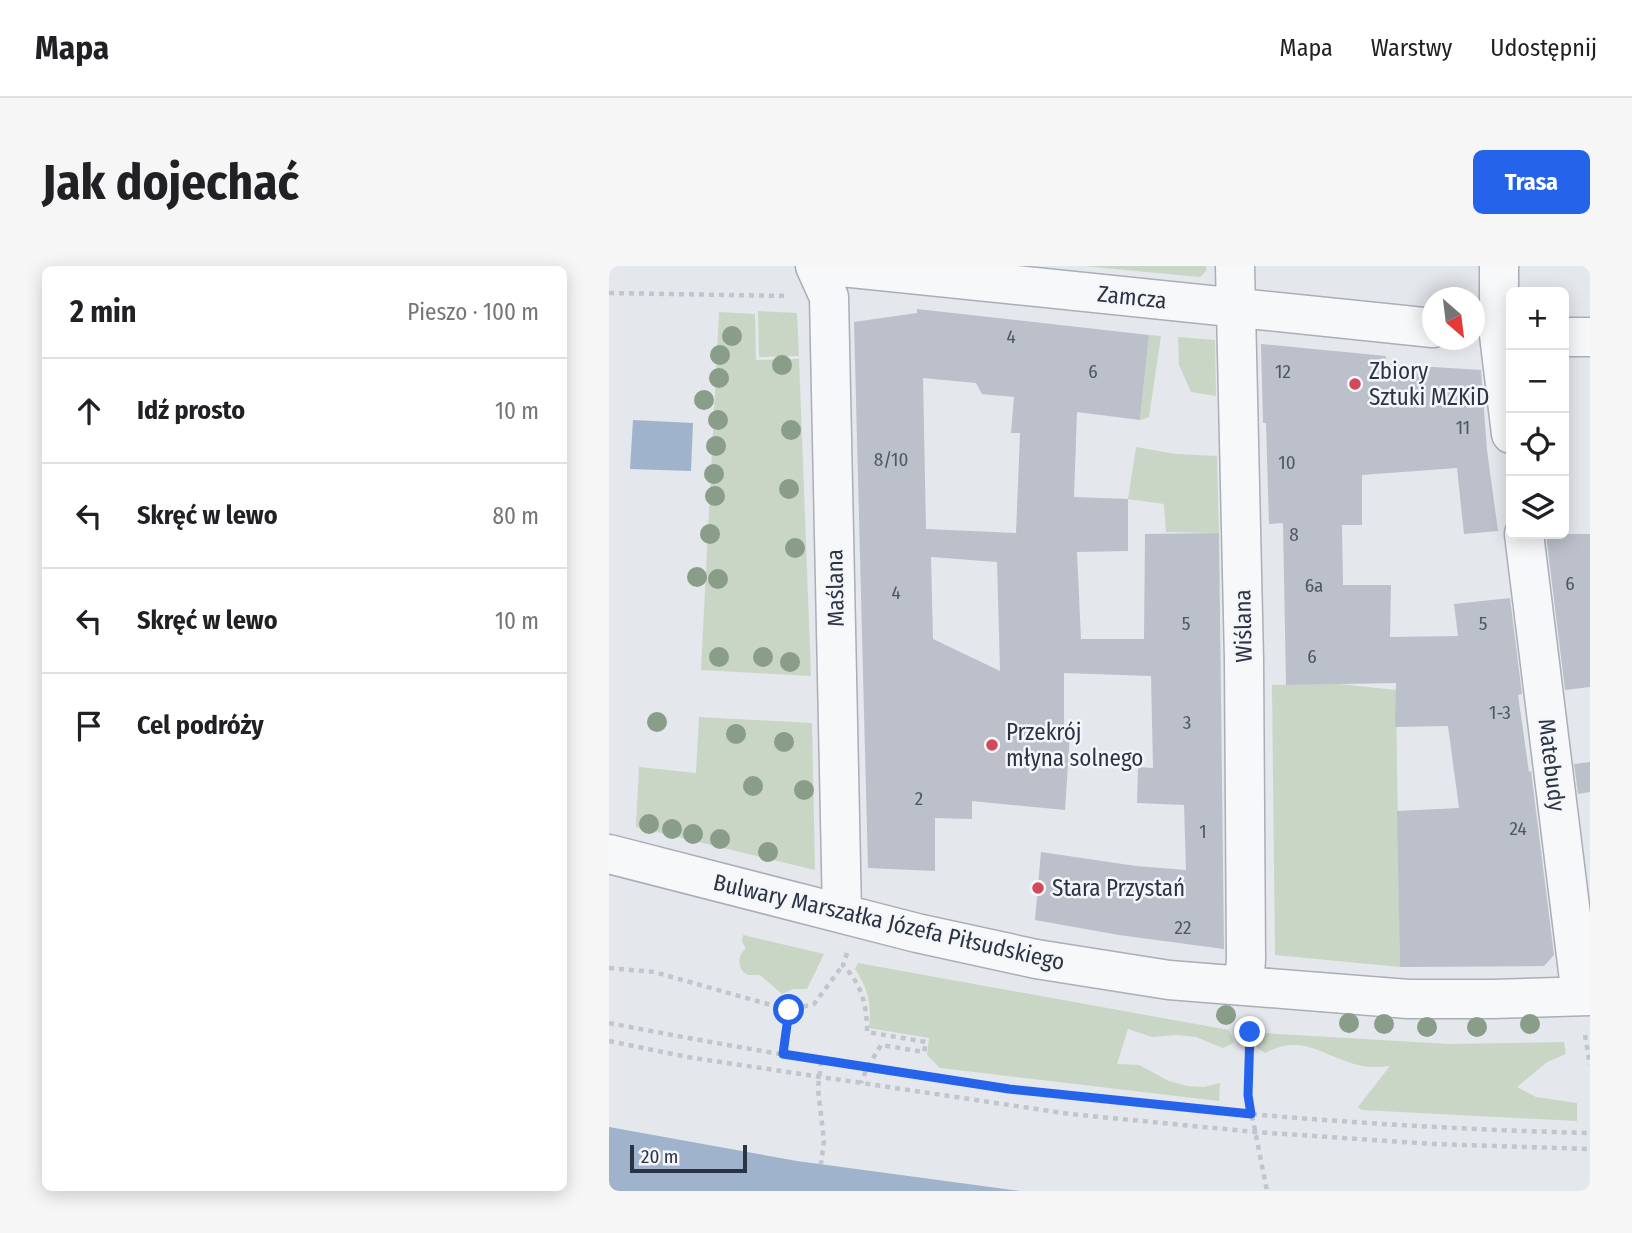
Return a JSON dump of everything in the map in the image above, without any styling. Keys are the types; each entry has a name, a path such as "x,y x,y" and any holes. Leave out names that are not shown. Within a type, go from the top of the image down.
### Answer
{"street":[{"name":"Wiślana","path":"1235,266 1244,660 1244,986"},
{"path":"1499,266 1495,334 1508,413"},
{"name":"Zamcza","path":"825,276 1235,308 1422,327"},
{"name":"Maślana","path":"825,276 842,913"},
{"path":"1569,337 1590,337"},
{"name":"Matebudy","path":"1525,539 1586,996"},
{"name":"Bulwary Marszałka Józefa Piłsudskiego","path":"609,854 917,933 1036,958 1169,980 1408,999 1586,996"}],"path":[{"path":"609,293 825,276"},
{"path":"609,968 654,972 789,1010 814,1004 843,965 847,952"},
{"path":"843,965 862,991 867,1012 867,1032 926,1042 924,1052 881,1045 861,1083"},
{"path":"783,1054 789,1010"},
{"path":"609,1023 821,1061 1009,1089 1374,1124 1590,1133"},
{"path":"1250,1027 1248,1095 1267,1191"},
{"path":"1584,1034 1590,1065"},
{"path":"609,1041 687,1057 1070,1114 1255,1132 1433,1144 1590,1149"},
{"path":"821,1061 818,1089 824,1141 821,1164"}],"green space":[{"path":"1084,266 1206,266 1206,271 1200,277"},
{"path":"758,311 797,313 799,356 759,357"},
{"path":"719,312 755,314 756,360 799,359 811,676 701,670"},
{"path":"1149,335 1161,336 1149,417 1140,420"},
{"path":"1178,337 1215,340 1216,396 1191,392 1179,365"},
{"path":"1136,447 1176,454 1217,456 1219,533 1166,532 1164,504 1128,499"},
{"path":"1339,684 1396,690 1400,967 1275,955 1272,685"},
{"path":"699,717 812,723 815,870 636,827 639,767 696,773"},
{"path":"743,935 824,954 807,989 793,989 782,994 760,975 743,972 739,962 746,948 742,942"},
{"path":"858,963 1229,1030 1234,1043 1223,1048 1196,1037 1152,1037 1128,1029 1117,1064 1139,1065 1169,1081 1187,1086 1204,1087 1220,1083 1219,1101 940,1068 927,1055 929,1038 869,1028 870,1012 866,990 855,969"},
{"path":"1262,1033 1449,1044 1564,1042 1566,1054 1547,1062 1517,1087 1536,1097 1577,1103 1577,1121 1362,1110 1358,1107 1390,1066 1362,1066 1302,1046 1278,1047 1265,1053 1256,1047"}],"water":[{"path":"633,420 693,423 691,471 630,469"},
{"path":"609,1127 797,1161 1020,1191 609,1191"}],"building":[{"path":"917,309 1149,335 1140,420 1077,412 1074,497 1128,499 1128,551 1077,552 1081,639 1144,639 1145,534 1219,533 1224,949 1035,920 1041,852 1136,866 1186,870 1184,805 1137,803 1138,767 1153,768 1151,676 1064,673 1064,734 1070,734 1065,810 972,801 972,819 935,818 935,871 868,868 854,322 917,313","holes":["923,378 976,383 982,394 1014,397 1011,433 1020,433 1016,533 926,529","931,557 997,562 1000,671 933,639"]},
{"path":"1261,344 1386,356 1385,364 1481,370 1487,450 1498,531 1464,534 1457,468 1362,475 1362,525 1342,525 1343,585 1391,585 1390,637 1458,636 1454,604 1510,598 1522,694 1518,695 1529,772 1531,771 1554,955 1544,966 1400,967 1397,811 1459,808 1448,726 1395,727 1396,683 1286,685 1283,523 1269,524"},
{"path":"1569,534 1590,534 1590,687 1565,690 1547,539 1569,539"},
{"path":"1590,762 1590,792 1578,794 1574,764"}],"place":[{"name":"Zbiory Sztuki MZKiD","path":"1355,384"},
{"name":"Przekrój młyna solnego","path":"992,745"},
{"name":"Stara Przystań","path":"1038,888"}],"route":[{"path":"789,1010 783,1054 1009,1089 1251,1114 1248,1095 1250,1032"}]}
